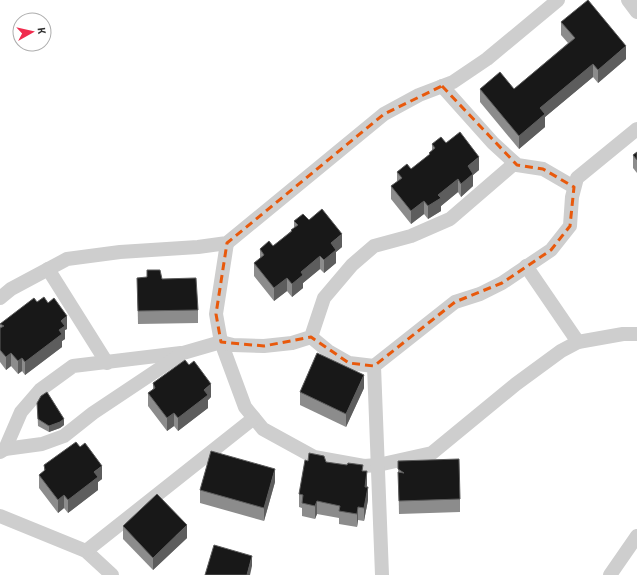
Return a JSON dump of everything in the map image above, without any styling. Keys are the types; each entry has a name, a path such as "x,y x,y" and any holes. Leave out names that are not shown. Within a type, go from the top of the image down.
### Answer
{"street":[{"path":"0,298 11,289 67,259 120,252 198,248 227,243 384,114 419,95 453,82 487,59 558,0"},
{"path":"628,0 637,12"},
{"path":"442,86 494,143 517,165 543,169 574,187"},
{"path":"311,337 328,351 349,364 374,366 455,302 480,294 502,283 551,250 570,226 572,197 577,178 637,129"},
{"path":"311,337 324,298 352,265 374,246 411,236 450,219 515,163"},
{"path":"227,243 216,314 221,342 245,407 263,429 314,457 364,466 378,465 432,453 516,384 562,351 578,342 623,334 637,334"},
{"path":"526,266 578,342"},
{"path":"48,269 107,363"},
{"path":"2,450 21,412 40,390 73,366 183,353 221,342 234,345 264,346 292,343 311,337"},
{"path":"2,450 42,444 64,436 93,414 183,353"},
{"path":"374,366 382,575"},
{"path":"86,551 254,418"},
{"path":"0,516 86,551 112,575"},
{"path":"610,575 637,536"}],"highlighted area":[{"path":"442,86 517,165 543,169 574,187 570,226 551,250 502,283 455,302 374,366 349,363 311,337 264,346 221,342 216,314 227,243 384,114"}],"building":[{"path":"588,0 626,46 598,70 593,64 540,108 545,114 519,136 480,89 500,72 514,89 575,38 561,22"},
{"path":"460,132 479,157 468,166 473,174 461,184 458,179 438,195 441,198 428,206 424,201 411,211 391,186 402,178 397,172 407,164 411,169 430,154 429,153 435,148 432,144 441,137 446,143"},
{"path":"637,152 637,160 633,155"},
{"path":"322,209 342,234 331,243 336,250 324,260 320,256 301,272 303,275 292,284 287,278 274,288 254,263 264,255 260,249 269,241 273,246 292,231 291,230 298,225 294,221 303,214 309,220"},
{"path":"147,270 160,270 162,279 196,278 198,310 138,311 137,278 147,277"},
{"path":"44,297 48,303 54,298 67,316 61,321 65,326 59,330 62,334 25,362 22,358 18,361 11,353 6,357 0,350 0,328 4,326 0,324 34,298 37,302"},
{"path":"317,353 364,375 346,414 300,392"},
{"path":"185,360 189,365 194,361 211,384 204,390 208,395 178,418 174,413 167,418 148,393 155,388 153,383"},
{"path":"47,392 64,419 49,426 38,419 37,403 41,396"},
{"path":"76,442 80,447 85,443 102,466 94,472 98,477 68,500 64,495 58,500 39,475 45,470 44,465"},
{"path":"211,451 275,469 264,508 200,490"},
{"path":"309,453 324,456 326,462 347,465 348,463 363,465 362,471 367,471 365,487 368,487 364,508 358,507 357,514 339,511 340,506 317,501 315,506 302,503 303,495 299,494 305,460 308,461"},
{"path":"459,459 460,499 399,501 398,472 404,473 398,469 398,461"},
{"path":"157,494 187,525 153,558 123,526"},
{"path":"214,545 252,556 247,575 205,575"}]}
